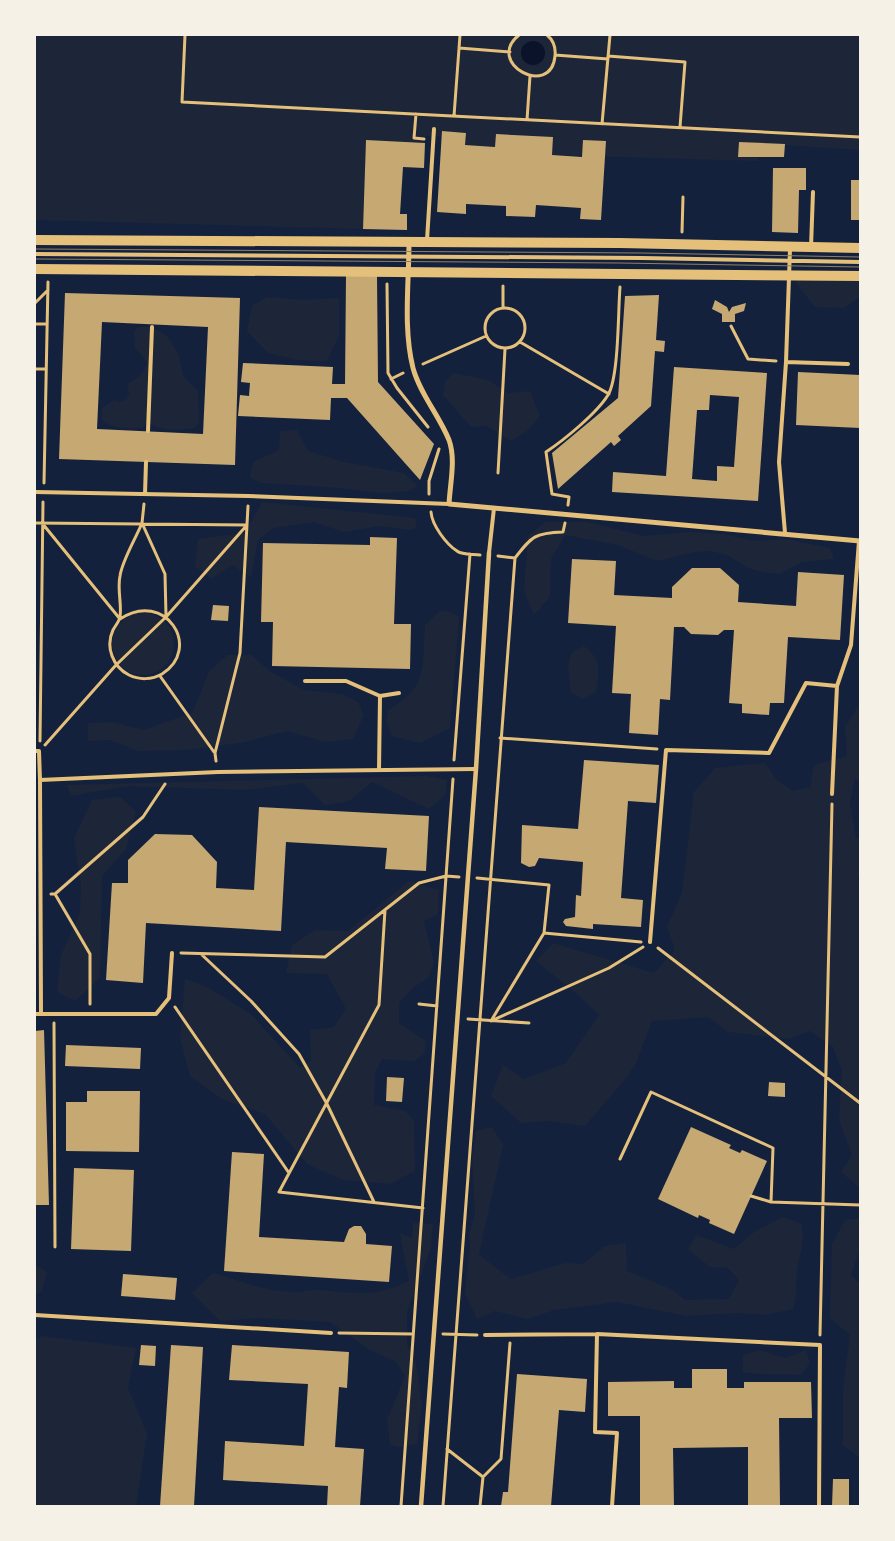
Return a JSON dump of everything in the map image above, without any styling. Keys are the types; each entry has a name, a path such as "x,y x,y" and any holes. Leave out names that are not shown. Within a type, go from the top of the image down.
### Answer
{"main road":[{"path":"35,240 427,242 860,248"},
{"path":"35,269 860,276"}],"street":[{"path":"409,242 408,324 413,368 432,410 449,440 452,456 449,504 860,541"},
{"path":"421,1506 476,769 489,553"}],"lane":[{"path":"427,242 434,129"},
{"path":"811,247 813,192"},
{"path":"785,533 780,462 790,246"},
{"path":"35,254 860,262"},
{"path":"148,431 152,327"},
{"path":"786,362 848,364"},
{"path":"145,494 146,462"},
{"path":"35,492 248,496 449,504"},
{"path":"489,553 494,508"},
{"path":"832,794 837,686 851,645 860,541"},
{"path":"305,681 346,681 380,696 399,693"},
{"path":"650,942 666,750 769,753 806,683 837,686"},
{"path":"379,770 380,696"},
{"path":"37,751 40,780 38,876 40,893 41,1014"},
{"path":"40,780 218,772 476,769"},
{"path":"35,1014 156,1014 169,998 172,953"},
{"path":"35,1315 331,1333"},
{"path":"597,1334 595,1432 617,1433 612,1506"},
{"path":"485,1335 597,1334 820,1345 819,1506"}],"path":[{"path":"185,35 182,102 860,137"},
{"path":"454,116 460,35"},
{"path":"519,35 512,45 510,52 514,67 530,76 541,75 553,65 555,55 554,44 547,35"},
{"path":"602,124 610,35"},
{"path":"459,48 510,52"},
{"path":"555,55 685,62 680,127"},
{"path":"527,120 530,76"},
{"path":"416,114 414,138 425,139"},
{"path":"682,236 683,197"},
{"path":"37,751 48,279"},
{"path":"386,283 388,373 432,432"},
{"path":"503,286 503,308"},
{"path":"443,1506 489,879 515,558 524,545 540,533 563,532 568,497 552,494 546,452 563,441 609,394 615,366 620,286"},
{"path":"35,303 48,290"},
{"path":"503,308 518,312 524,320 524,335 520,342 513,347 505,348 491,343 486,336 486,321 490,315 503,308"},
{"path":"35,324 46,324"},
{"path":"732,326 748,359 786,362"},
{"path":"391,379 486,336"},
{"path":"520,342 609,394"},
{"path":"498,473 505,348"},
{"path":"35,369 46,369"},
{"path":"438,439 439,448 429,481 431,517 444,538 457,552"},
{"path":"120,619 120,575 142,523 145,494"},
{"path":"218,772 215,753 240,653 248,496"},
{"path":"35,523 247,524"},
{"path":"42,523 120,619"},
{"path":"142,523 165,574 166,617"},
{"path":"37,751 116,665 166,617 247,524"},
{"path":"401,1506 470,554"},
{"path":"155,611 166,617 176,631 179,648 176,660 160,676 150,679 131,677 116,665 111,654 109,641 113,629 120,619 130,612 155,611"},
{"path":"160,676 215,753"},
{"path":"500,738 666,750"},
{"path":"40,893 55,894 143,817 172,774"},
{"path":"820,1345 832,794"},
{"path":"172,953 325,957 418,883 446,876 549,885 544,933 491,1020"},
{"path":"55,894 90,954 90,1014"},
{"path":"385,910 378,1006 278,1192 422,1208"},
{"path":"544,933 650,942 860,1103"},
{"path":"491,1020 609,968 650,942"},
{"path":"201,954 251,1002 299,1054 327,1104 375,1203"},
{"path":"169,998 289,1173"},
{"path":"418,1004 437,1006"},
{"path":"54,1014 55,1247"},
{"path":"457,1018 529,1023"},
{"path":"620,1159 651,1092 773,1148 771,1202"},
{"path":"751,1196 771,1202 860,1205"},
{"path":"331,1333 413,1334"},
{"path":"433,1334 485,1335"},
{"path":"480,1506 483,1477 501,1459 510,1336"},
{"path":"446,1448 483,1477"}],"shaded area":[{"path":"35,35 860,35 860,150 740,142 738,157 758,158 758,161 552,155 553,137 497,134 495,147 465,145 466,133 443,131 442,137 425,136 425,143 366,141 363,229 35,220"},
{"path":"533,41 542,44 545,53 542,62 533,65 524,62 521,53 524,44"},
{"path":"800,275 860,276 860,297 844,308 815,307 796,283"},
{"path":"267,297 303,300 339,298 339,336 327,361 297,360 268,353 247,331 252,306"},
{"path":"139,327 152,327 167,336 179,355 183,376 198,391 199,422 195,428 165,429 148,422 143,428 126,428 116,427 102,420 102,408 114,400 120,402 127,399 129,393 127,384 141,375 148,363 135,348 134,331"},
{"path":"453,373 488,380 508,393 530,391 540,416 527,431 511,441 487,426 471,427 443,395 445,382"},
{"path":"297,430 308,451 344,462 404,473 418,486 408,491 383,493 262,483 250,478 253,462 279,450 280,431"},
{"path":"262,502 415,518 417,527 410,530 379,526 344,532 314,522 273,528 258,540 251,577 232,565 211,579 195,566 198,539 245,533"},
{"path":"545,522 587,522 643,536 690,532 723,534 755,541 786,539 830,548 834,559 802,562 780,574 748,568 727,555 711,551 694,552 657,561 618,545 565,535 551,559 550,597 534,615 524,591 528,536"},
{"path":"440,611 450,612 459,617 450,728 420,743 392,736 386,722 388,710 401,702 417,684 423,664 425,625"},
{"path":"137,613 149,613 165,622 172,632 174,644 172,656 165,666 149,675 137,675 126,670 117,661 112,650 112,638 117,627 126,618"},
{"path":"584,646 594,656 598,672 596,692 583,699 571,692 568,665 572,652"},
{"path":"227,655 251,655 271,672 304,690 342,694 358,702 364,715 353,739 325,742 287,731 240,743 186,750 138,751 110,740 88,741 88,723 112,722 143,730 192,713 209,672"},
{"path":"860,703 860,780 855,779 850,802 856,838 860,838 860,875 858,877 860,893 860,1188 841,1172 852,1155 839,1120 842,1071 833,1047 810,1031 788,1039 728,1032 708,1017 652,1021 636,1063 627,1077 585,1126 549,1121 521,1123 491,1096 503,1065 524,1079 566,1063 599,1015 576,993 536,961 553,943 654,973 675,950 667,927 682,893 694,792 715,768 765,763 777,780 793,791 810,787 814,765 847,756 845,727"},
{"path":"426,776 447,780 445,795 429,809 372,782 349,801 325,805 303,783 245,790 127,786 71,796 67,785"},
{"path":"120,797 136,811 126,849 102,876 100,978 75,1001 57,992 61,955 80,913 81,886 74,838 92,800"},
{"path":"409,881 439,890 438,914 424,921 434,963 428,978 414,987 399,1003 399,1023 426,1041 424,1054 414,1061 382,1059 375,1072 374,1105 405,1111 414,1120 415,1171 390,1184 343,1180 307,1164 265,1114 222,1099 190,1076 180,1038 185,979 207,987 251,1014 300,1068 311,1061 310,1030 334,1027 346,1009 327,974 286,973 292,945 315,930 348,931"},
{"path":"492,1127 503,1145 479,1255 511,1279 565,1263 583,1264 605,1246 626,1243 627,1271 673,1290 685,1300 729,1299 739,1280 728,1268 710,1267 688,1250 696,1235 734,1249 754,1232 783,1217 802,1224 802,1243 793,1309 766,1315 737,1313 687,1316 617,1302 554,1310 528,1319 495,1311 477,1319 465,1294 470,1245 469,1236 475,1212 472,1159 476,1131"},
{"path":"860,1218 860,1249 851,1275 860,1284 860,1458 843,1445 843,1390 850,1335 830,1318 832,1244 845,1220"},
{"path":"413,1223 433,1224 430,1251 407,1312 407,1345 416,1363 422,1404 417,1444 399,1447 390,1445 387,1420 405,1376 396,1362 368,1349 330,1322 261,1318 220,1321 192,1293 213,1273 281,1291 318,1290 366,1293 386,1290 409,1281 400,1233 412,1238"},
{"path":"35,1264 47,1272 42,1291 35,1295"},
{"path":"42,1336 136,1348 128,1388 147,1434 136,1506 35,1506 35,1339"},
{"path":"759,1350 785,1358 806,1350 810,1363 801,1375 743,1372 743,1355"}],"building":[{"path":"442,131 466,133 465,145 495,147 496,134 553,137 552,155 582,157 583,140 606,141 601,220 580,219 581,208 536,205 535,217 506,216 506,206 466,204 466,214 437,212"},
{"path":"366,140 425,143 424,168 403,167 400,214 407,214 407,230 363,229"},
{"path":"739,142 785,144 784,157 738,157"},
{"path":"773,168 806,168 806,190 799,190 798,233 772,232"},
{"path":"851,180 860,180 860,220 851,220"},
{"path":"346,275 377,276 378,382 434,444 420,480 347,398 331,398 330,420 238,416 240,395 249,396 250,383 241,382 243,363 333,367 332,384 345,384"},
{"path":"65,293 240,298 235,465 59,459","holes":["102,322 208,327 203,434 97,429"]},
{"path":"659,295 656,340 665,341 664,352 655,351 651,406 618,436 621,440 614,446 611,442 558,489 552,453 618,398 625,296"},
{"path":"715,300 727,307 729,312 732,307 746,303 744,311 735,314 735,322 722,322 722,314 712,309"},
{"path":"674,367 767,373 758,501 612,492 613,472 666,476","holes":["710,395 739,397 734,467 717,466 717,481 692,479 697,410 709,410"]},
{"path":"798,372 860,375 860,428 796,425"},
{"path":"370,537 397,538 394,624 411,624 410,669 272,666 273,622 261,622 263,543 370,545"},
{"path":"572,559 616,561 614,595 672,598 672,587 692,568 720,568 739,585 738,602 796,606 798,572 844,575 840,640 788,637 784,703 770,703 769,715 742,713 742,704 729,703 734,630 724,630 718,635 691,634 684,627 674,627 670,700 660,699 658,735 629,733 631,694 612,693 616,626 568,623"},
{"path":"213,605 229,606 228,621 211,620"},
{"path":"584,760 659,765 656,803 628,801 621,898 643,900 641,927 593,924 593,929 566,926 563,922 565,919 575,917 576,895 581,896 583,862 539,858 535,866 529,867 521,863 522,825 578,829"},
{"path":"259,807 429,816 426,871 385,869 387,848 286,842 281,931 146,923 143,983 106,980 112,883 128,883 128,860 155,834 192,835 217,862 216,888 254,890"},
{"path":"44,1030 49,1205 35,1205 35,1031"},
{"path":"66,1045 141,1048 140,1069 65,1066"},
{"path":"387,1077 404,1078 402,1102 386,1101"},
{"path":"769,1082 785,1083 785,1097 768,1096"},
{"path":"87,1091 140,1091 139,1152 66,1151 66,1102 87,1102"},
{"path":"691,1127 731,1145 729,1148 740,1153 742,1150 767,1161 734,1234 709,1223 710,1220 699,1215 698,1218 658,1199"},
{"path":"232,1152 264,1154 259,1237 344,1242 349,1229 354,1226 361,1226 366,1234 366,1244 392,1246 389,1282 224,1271"},
{"path":"74,1168 134,1170 131,1251 71,1249"},
{"path":"123,1274 177,1278 175,1300 121,1296"},
{"path":"141,1345 156,1346 155,1366 139,1365"},
{"path":"171,1345 203,1347 194,1506 160,1506"},
{"path":"232,1345 349,1352 347,1388 339,1387 335,1447 364,1449 360,1506 327,1506 328,1486 223,1480 225,1441 304,1446 308,1384 229,1380"},
{"path":"692,1369 727,1369 727,1388 744,1388 744,1382 811,1382 812,1418 779,1418 780,1506 748,1506 748,1447 673,1448 674,1506 640,1506 640,1416 608,1416 608,1382 674,1381 674,1388 692,1388"},
{"path":"517,1374 587,1379 585,1412 559,1410 551,1506 501,1506 503,1492 508,1492"},
{"path":"833,1479 849,1479 849,1506 832,1506"}],"tram line":[{"path":"35,249 642,253 860,257"},
{"path":"35,259 620,263 860,267"}]}
